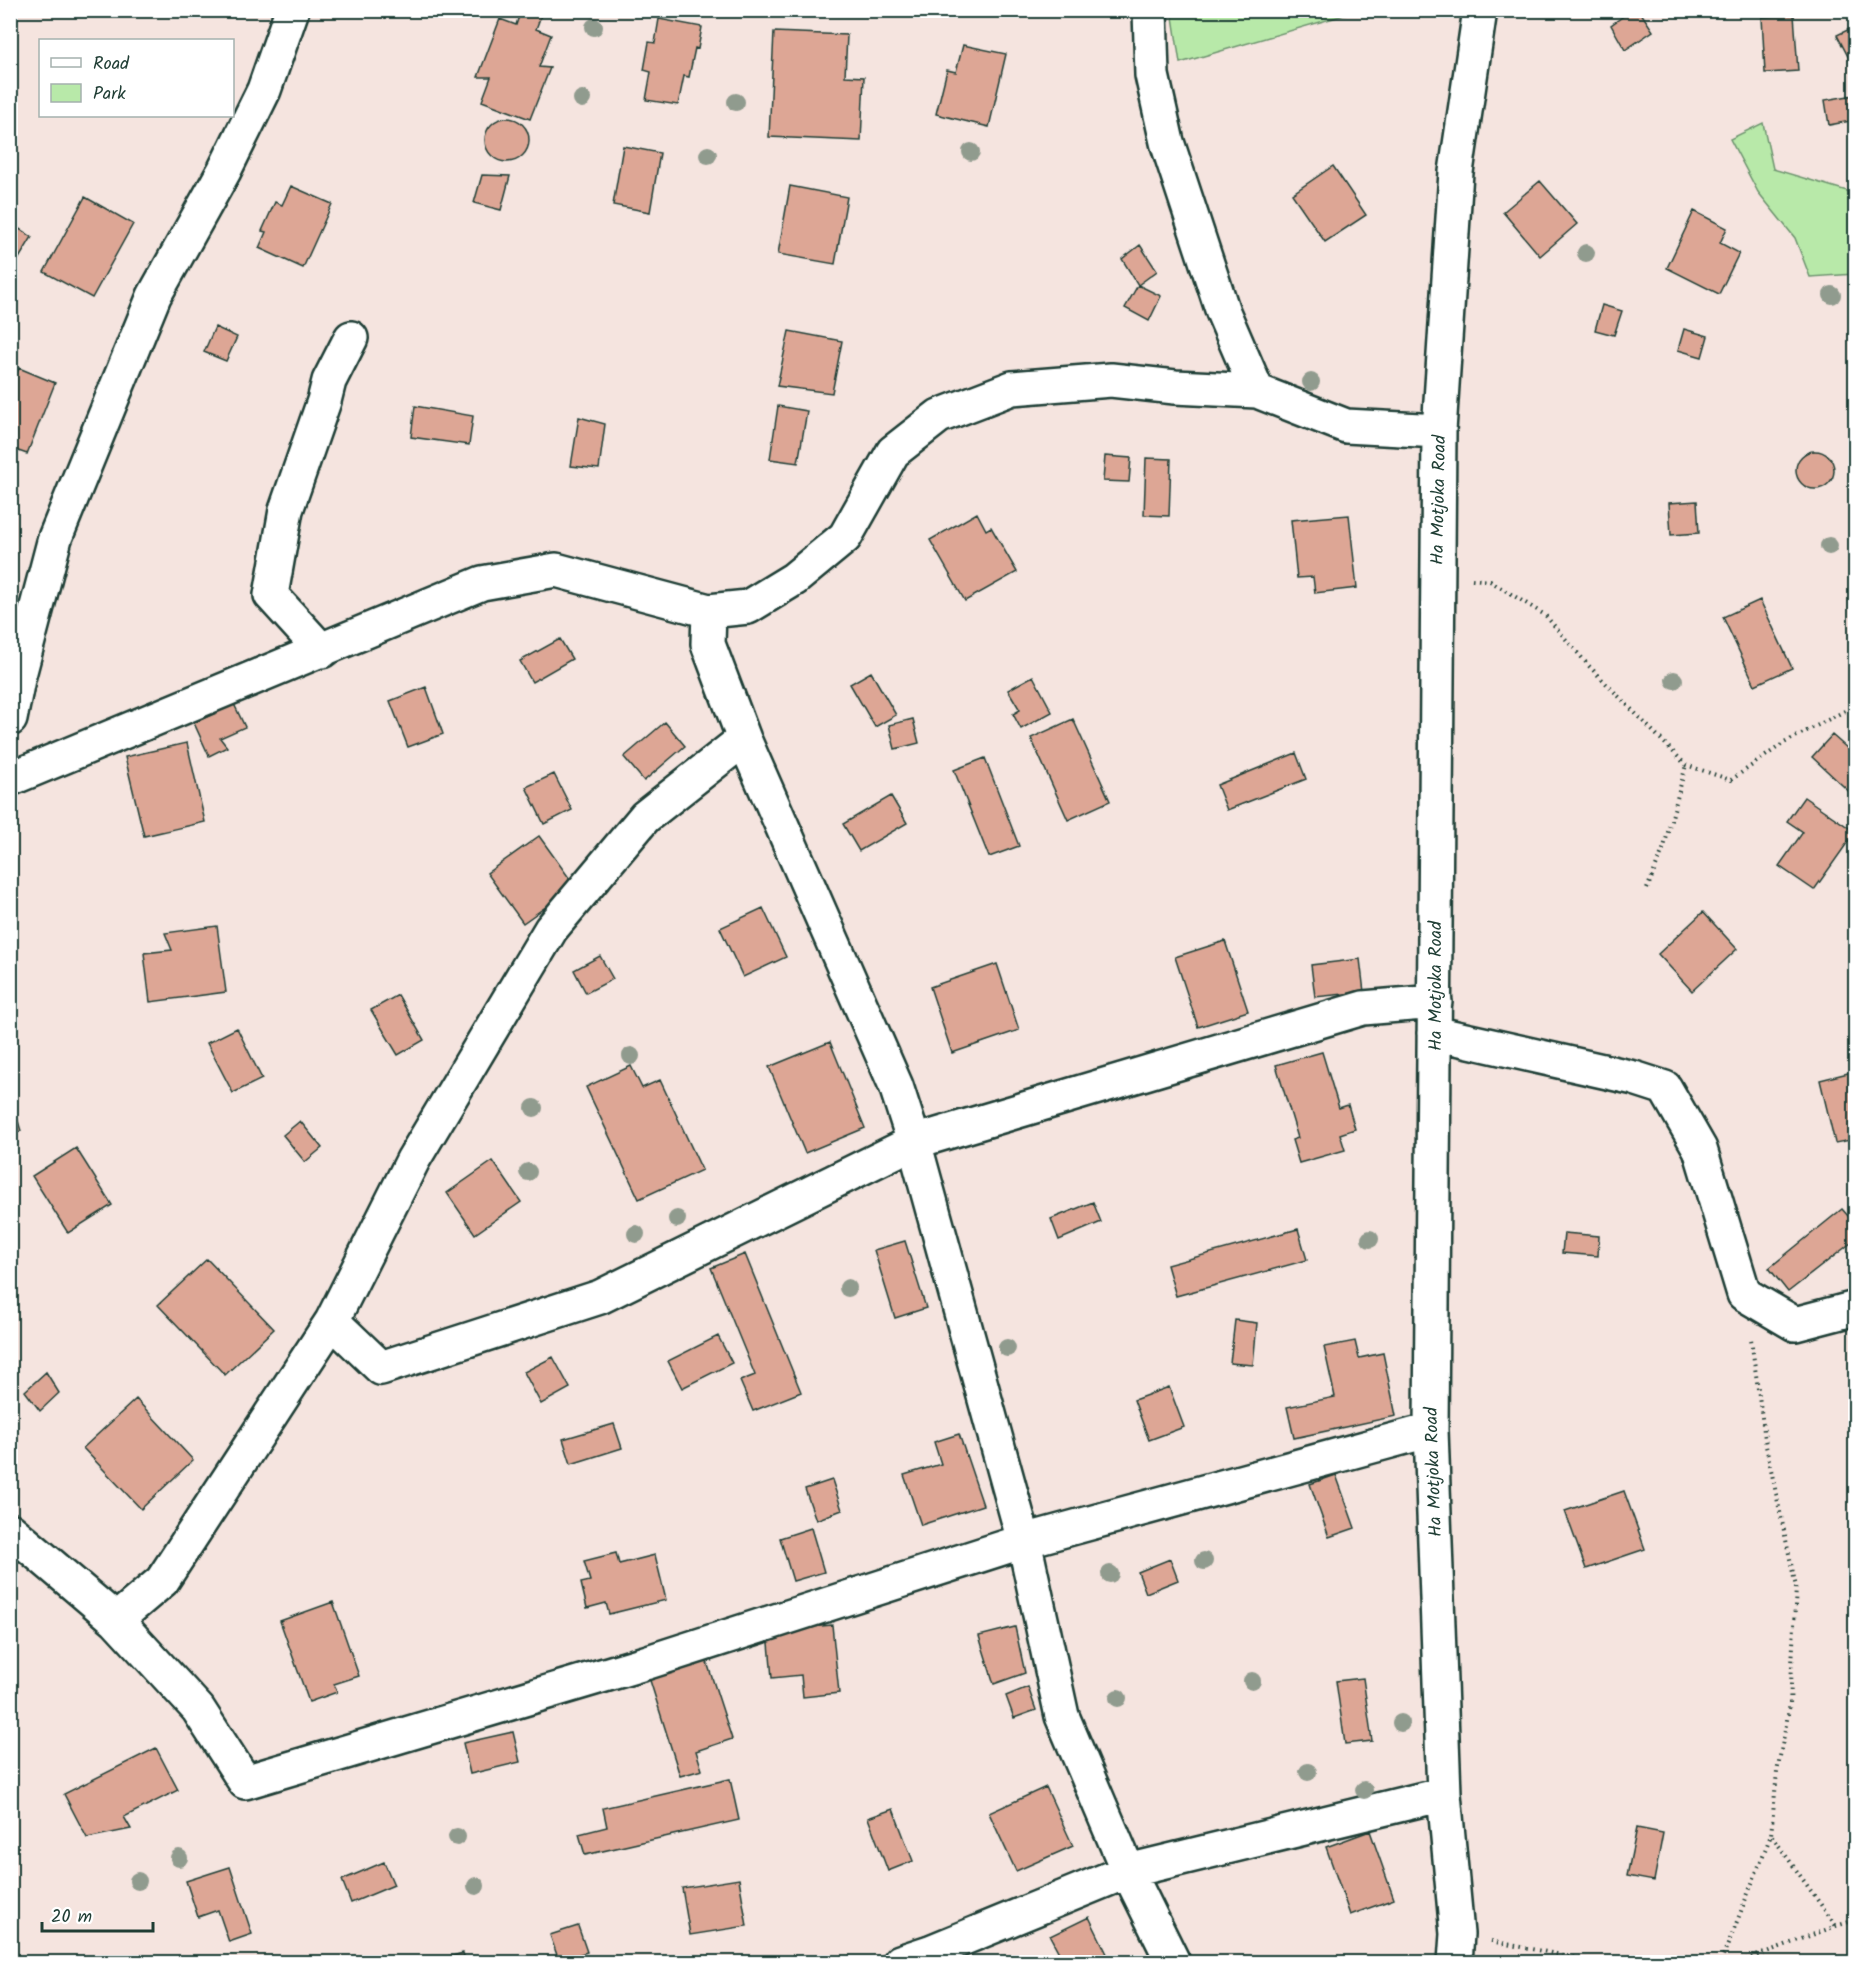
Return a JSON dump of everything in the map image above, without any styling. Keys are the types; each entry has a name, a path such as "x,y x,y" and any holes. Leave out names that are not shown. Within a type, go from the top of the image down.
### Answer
{"street":[{"path":"10,719 18,679 55,537 154,296 224,171 264,90 292,10"},
{"path":"1150,10 1152,75 1167,142 1223,312 1257,391"},
{"name":"Ha Motjoka Road","path":"1456,1948 1444,1794 1431,1430 1437,574 1439,431 1456,172 1480,10"},
{"path":"322,651 271,595 286,510 329,381 351,338"},
{"path":"10,779 483,583 556,570 709,611 748,607 794,579 845,537 893,453 939,416 1012,388 1111,380 1175,387 1257,391 1346,426 1439,431"},
{"path":"709,611 708,644 744,739 896,1086 914,1142 1024,1541 1062,1716 1128,1871 1173,1962"},
{"path":"116,1620 162,1581 332,1321 412,1160 551,929 645,817 744,739"},
{"path":"332,1321 381,1368 600,1297 914,1142 1363,1008 1435,1018 1665,1088 1700,1149 1744,1294 1795,1323 1856,1308"},
{"path":"10,1530 116,1620 198,1709 245,1782 645,1663 1024,1541 1431,1430"},
{"path":"900,1962 930,1952 1128,1871 1444,1794"}],"path":[{"path":"1437,574 1490,581 1545,615 1588,666 1686,765 1731,780 1784,743 1856,705"},
{"path":"1647,889 1664,847 1686,765"},
{"path":"1721,1962 1772,1835 1777,1772 1790,1704 1796,1587 1766,1446 1744,1294"},
{"path":"1772,1835 1836,1926"},
{"path":"1740,1962 1856,1920"},
{"path":"1456,1948 1597,1962"}],"green space":[{"path":"1172,10 1358,10 1358,11 1180,63"},
{"path":"1763,123 1773,169 1855,192 1855,274 1810,277 1795,238 1758,192 1730,139"}],"building":[{"path":"521,10 543,10 536,29 551,35 539,67 550,68 530,119 482,101 491,77 478,77 500,19 516,25"},
{"path":"1632,10 1639,10 1653,31 1625,50 1611,25"},
{"path":"1794,15 1798,71 1765,73 1762,17"},
{"path":"659,19 702,27 689,77 684,76 678,105 646,100 651,72 644,70 649,42 655,43"},
{"path":"1856,26 1856,65 1853,66 1837,35"},
{"path":"774,32 847,35 845,76 864,77 861,141 769,137"},
{"path":"963,45 1006,54 989,127 936,114 947,70 956,72"},
{"path":"1855,95 1856,120 1829,125 1825,100"},
{"path":"507,118 516,119 523,124 528,131 528,149 523,156 516,161 507,162 498,161 491,156 486,149 485,140 486,131 491,124 498,119"},
{"path":"623,146 660,153 650,212 613,205"},
{"path":"1333,166 1366,215 1325,242 1292,194"},
{"path":"482,175 510,176 501,210 474,203"},
{"path":"1540,181 1577,224 1540,256 1503,212"},
{"path":"291,186 332,204 303,268 259,248 266,232 262,231 275,202 282,205"},
{"path":"790,186 847,197 835,264 778,254"},
{"path":"85,197 133,224 92,298 44,272"},
{"path":"1694,211 1727,228 1720,243 1739,253 1719,294 1667,268"},
{"path":"10,223 32,237 18,260 10,255"},
{"path":"1140,245 1157,271 1138,285 1122,259"},
{"path":"1138,285 1161,296 1149,321 1125,308"},
{"path":"1602,305 1622,311 1614,335 1595,330"},
{"path":"215,327 237,337 226,361 204,352"},
{"path":"1684,329 1708,336 1702,357 1678,350"},
{"path":"789,331 842,341 832,393 777,386"},
{"path":"19,368 55,383 27,454 10,448 10,389"},
{"path":"415,406 473,416 469,445 411,437"},
{"path":"778,406 807,411 798,463 770,459"},
{"path":"579,417 605,424 599,469 571,466"},
{"path":"1815,451 1829,456 1834,470 1829,484 1815,489 1801,484 1796,470 1801,456"},
{"path":"1105,456 1131,458 1129,482 1103,481"},
{"path":"1146,458 1171,459 1169,516 1144,515"},
{"path":"1697,501 1699,533 1671,535 1669,503"},
{"path":"977,513 986,530 991,527 1017,572 965,601 930,540"},
{"path":"1349,515 1357,588 1315,593 1313,577 1297,578 1291,520"},
{"path":"1760,600 1792,668 1755,685 1723,617"},
{"path":"560,639 572,659 532,682 520,661"},
{"path":"871,672 896,715 875,727 850,684"},
{"path":"1033,676 1052,712 1021,729 1013,714 1020,710 1008,690"},
{"path":"426,687 443,734 408,747 390,701"},
{"path":"234,704 245,727 220,738 227,747 209,756 194,723"},
{"path":"913,719 919,743 895,749 889,725"},
{"path":"1073,719 1110,801 1068,820 1031,738"},
{"path":"665,722 685,746 644,781 624,757"},
{"path":"1832,735 1856,756 1856,798 1812,757"},
{"path":"187,743 205,822 144,836 125,757"},
{"path":"1296,753 1306,779 1227,810 1217,785"},
{"path":"985,758 1019,846 989,857 954,770"},
{"path":"554,774 572,810 544,824 526,787"},
{"path":"891,796 907,823 859,851 843,824"},
{"path":"1804,797 1855,832 1814,890 1779,866 1803,832 1787,821"},
{"path":"539,836 575,886 523,923 487,873"},
{"path":"763,908 786,957 743,977 720,928"},
{"path":"1703,912 1737,949 1692,991 1658,954"},
{"path":"217,926 226,992 150,1002 144,953 172,950 165,933"},
{"path":"1225,941 1248,1011 1198,1027 1175,957"},
{"path":"600,956 613,979 586,993 574,970"},
{"path":"1360,959 1364,992 1315,997 1311,965"},
{"path":"997,964 1019,1030 952,1053 930,987"},
{"path":"398,995 424,1040 398,1055 371,1010"},
{"path":"237,1028 262,1079 233,1093 207,1043"},
{"path":"830,1042 865,1128 805,1153 769,1067"},
{"path":"1322,1052 1339,1108 1348,1105 1355,1129 1340,1134 1345,1150 1299,1163 1292,1140 1298,1138 1276,1065"},
{"path":"631,1066 642,1088 660,1080 702,1170 639,1199 586,1087"},
{"path":"1856,1071 1856,1139 1835,1143 1820,1080"},
{"path":"10,1094 21,1131 10,1134"},
{"path":"300,1121 322,1148 305,1162 283,1135"},
{"path":"76,1148 112,1205 68,1233 32,1176"},
{"path":"493,1161 521,1202 475,1234 447,1193"},
{"path":"1093,1202 1101,1222 1059,1240 1051,1219"},
{"path":"1842,1209 1856,1225 1856,1239 1788,1292 1769,1268"},
{"path":"1298,1229 1307,1260 1176,1296 1167,1265"},
{"path":"1564,1233 1599,1236 1598,1256 1562,1253"},
{"path":"905,1241 926,1308 895,1318 874,1250"},
{"path":"745,1254 801,1392 753,1411 740,1381 755,1375 711,1268"},
{"path":"207,1259 274,1329 225,1375 158,1305"},
{"path":"1235,1320 1257,1323 1253,1365 1230,1363"},
{"path":"718,1336 732,1363 682,1388 668,1361"},
{"path":"1355,1341 1359,1358 1383,1353 1396,1416 1294,1438 1287,1407 1335,1397 1324,1347"},
{"path":"553,1357 570,1388 541,1404 524,1372"},
{"path":"46,1372 59,1393 40,1411 25,1391"},
{"path":"1169,1387 1184,1427 1149,1440 1134,1400"},
{"path":"136,1399 193,1460 141,1509 83,1448"},
{"path":"614,1424 622,1448 571,1464 563,1439"},
{"path":"959,1434 983,1505 921,1525 904,1475 941,1464 934,1442"},
{"path":"1336,1475 1355,1528 1329,1537 1310,1484"},
{"path":"832,1480 842,1510 816,1520 805,1489"},
{"path":"1624,1491 1645,1549 1586,1569 1565,1511"},
{"path":"811,1528 824,1572 793,1581 780,1538"},
{"path":"616,1553 619,1564 655,1555 666,1600 609,1614 606,1603 587,1608 581,1583 590,1581 584,1561"},
{"path":"1170,1559 1178,1580 1146,1593 1138,1572"},
{"path":"333,1602 359,1676 334,1684 337,1692 309,1702 280,1621"},
{"path":"832,1625 839,1693 803,1697 801,1675 772,1678 768,1631"},
{"path":"1015,1627 1025,1673 994,1684 979,1636"},
{"path":"705,1656 732,1739 696,1751 702,1770 680,1776 648,1674"},
{"path":"1363,1678 1372,1741 1345,1744 1336,1681"},
{"path":"1028,1687 1036,1710 1014,1718 1006,1696"},
{"path":"513,1732 520,1762 470,1774 463,1743"},
{"path":"156,1748 178,1790 124,1817 131,1829 87,1838 64,1794"},
{"path":"730,1779 739,1820 585,1855 579,1834 607,1827 603,1808"},
{"path":"1046,1787 1073,1846 1016,1871 989,1813"},
{"path":"893,1809 913,1861 888,1871 868,1818"},
{"path":"1637,1828 1663,1833 1654,1881 1627,1876"},
{"path":"1370,1831 1394,1899 1350,1915 1326,1847"},
{"path":"384,1862 394,1885 351,1903 342,1880"},
{"path":"230,1867 252,1934 229,1942 218,1910 198,1917 186,1881"},
{"path":"739,1879 747,1926 690,1935 682,1888"},
{"path":"1089,1917 1111,1962 1064,1962 1050,1936"},
{"path":"578,1926 587,1952 559,1961 550,1935"},
{"path":"463,1953 466,1962 435,1962 435,1961"}]}
